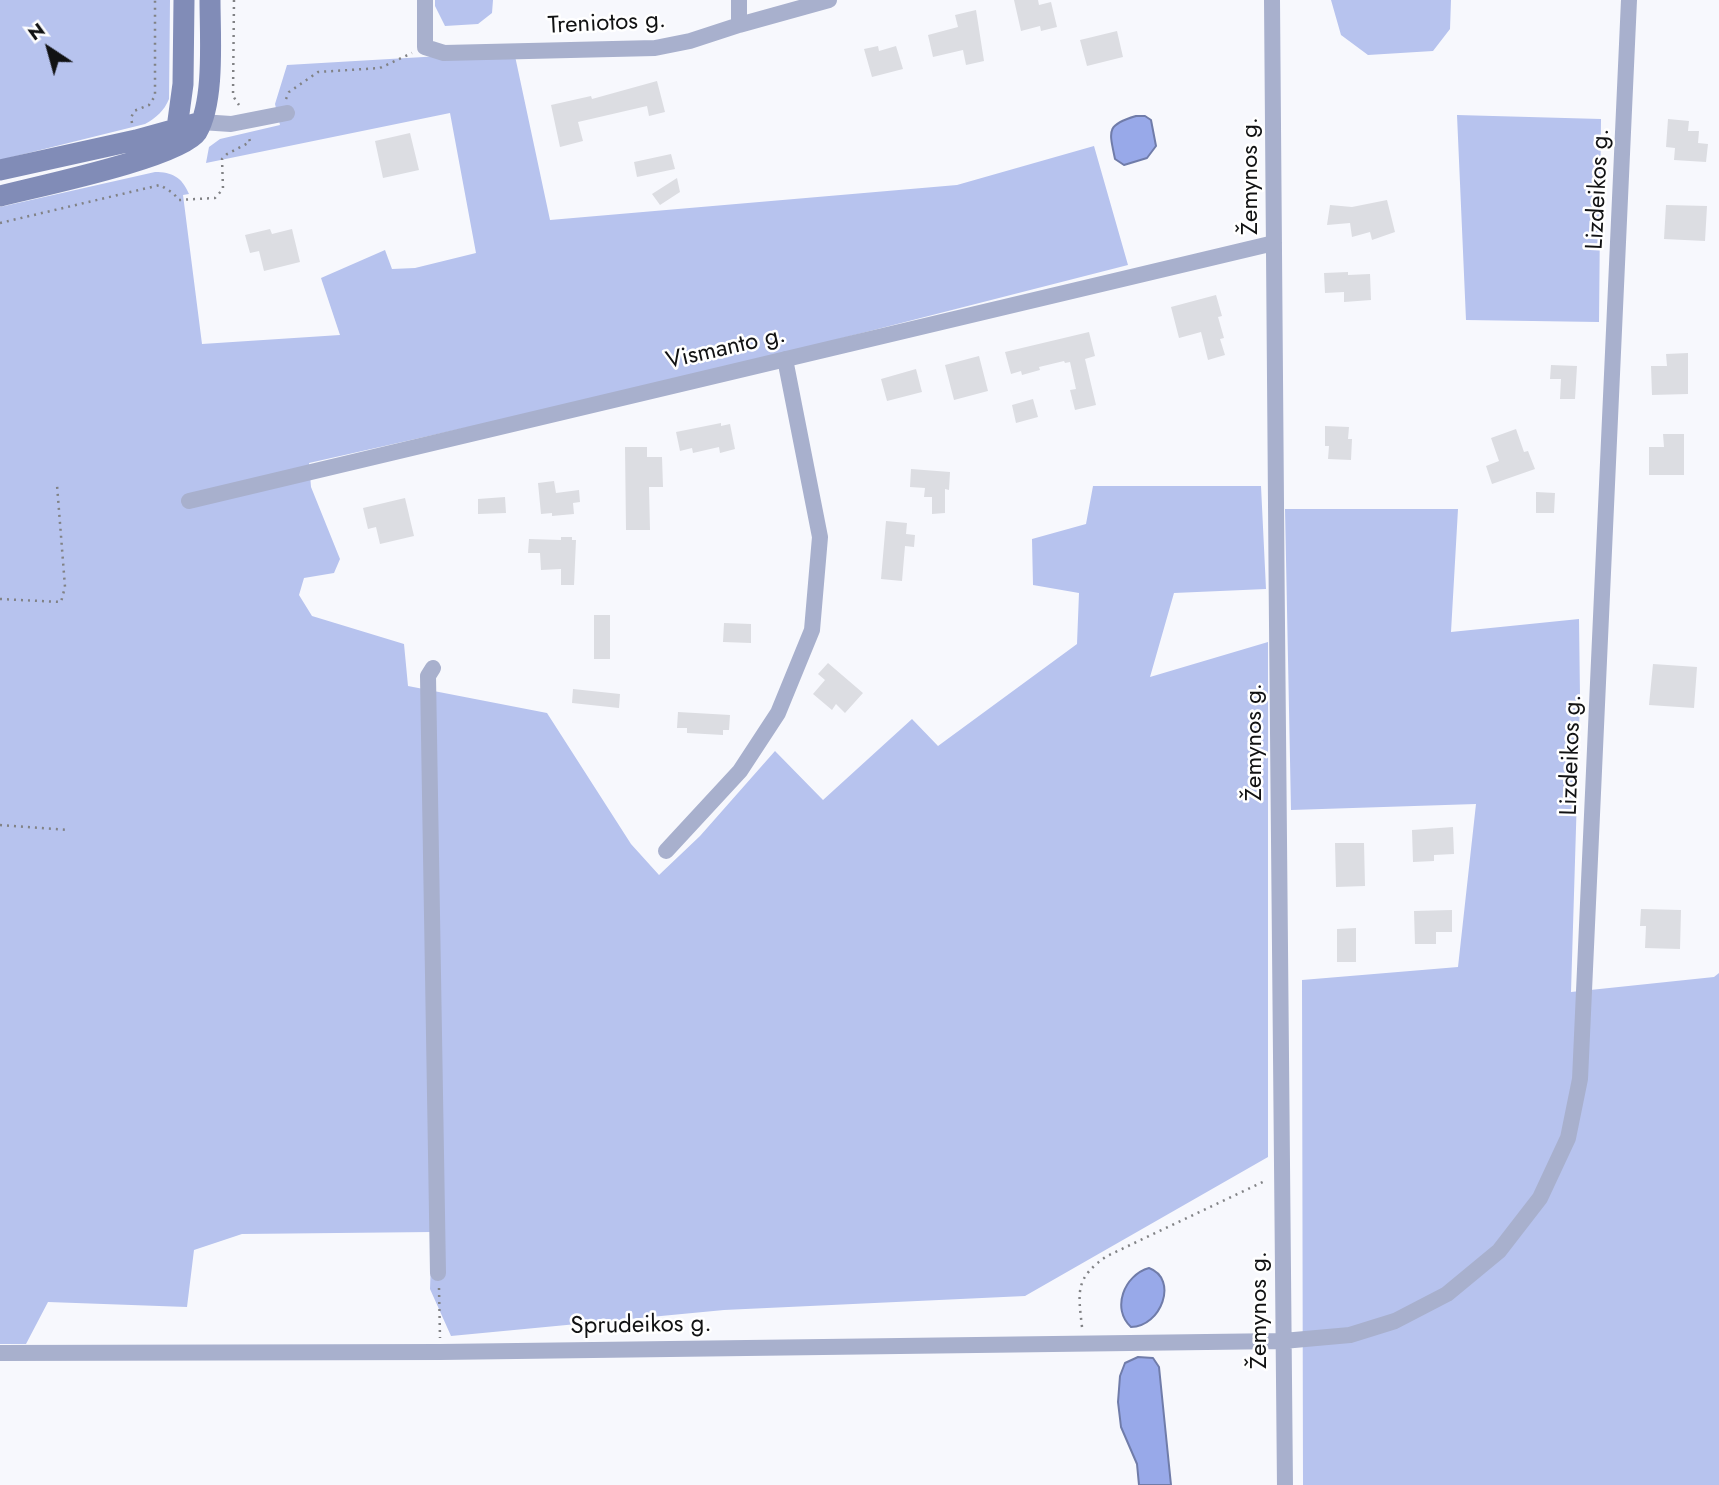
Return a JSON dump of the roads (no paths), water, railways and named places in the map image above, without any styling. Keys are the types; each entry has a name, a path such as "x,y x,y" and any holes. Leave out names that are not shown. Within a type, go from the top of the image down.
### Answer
{"main road":[{"path":"178,136 183,84 184,0"},
{"path":"0,195 140,160 201,122 210,82 210,0"},
{"path":"0,170 136,140 178,136"}],"street":[{"name":"Treniotos g.","path":"425,0 425,47 444,53 655,48 690,41 829,0"},
{"path":"739,0 739,25"},
{"name":"Žemynos g.","path":"1272,0 1278,616 1277,852 1285,1485"},
{"name":"Lizdeikos g.","path":"1283,1341 1350,1335 1395,1321 1447,1294 1499,1251 1540,1198 1568,1138 1580,1079 1588,930 1629,0"},
{"path":"201,122 231,124 287,113"},
{"name":"Vismanto g.","path":"189,501 1274,243"},
{"path":"666,851 740,772 778,713 812,630 820,537 785,359"},
{"path":"433,668 428,676 438,1273"},
{"name":"Sprudeikos g.","path":"0,1353 440,1352 1283,1341"}]}
